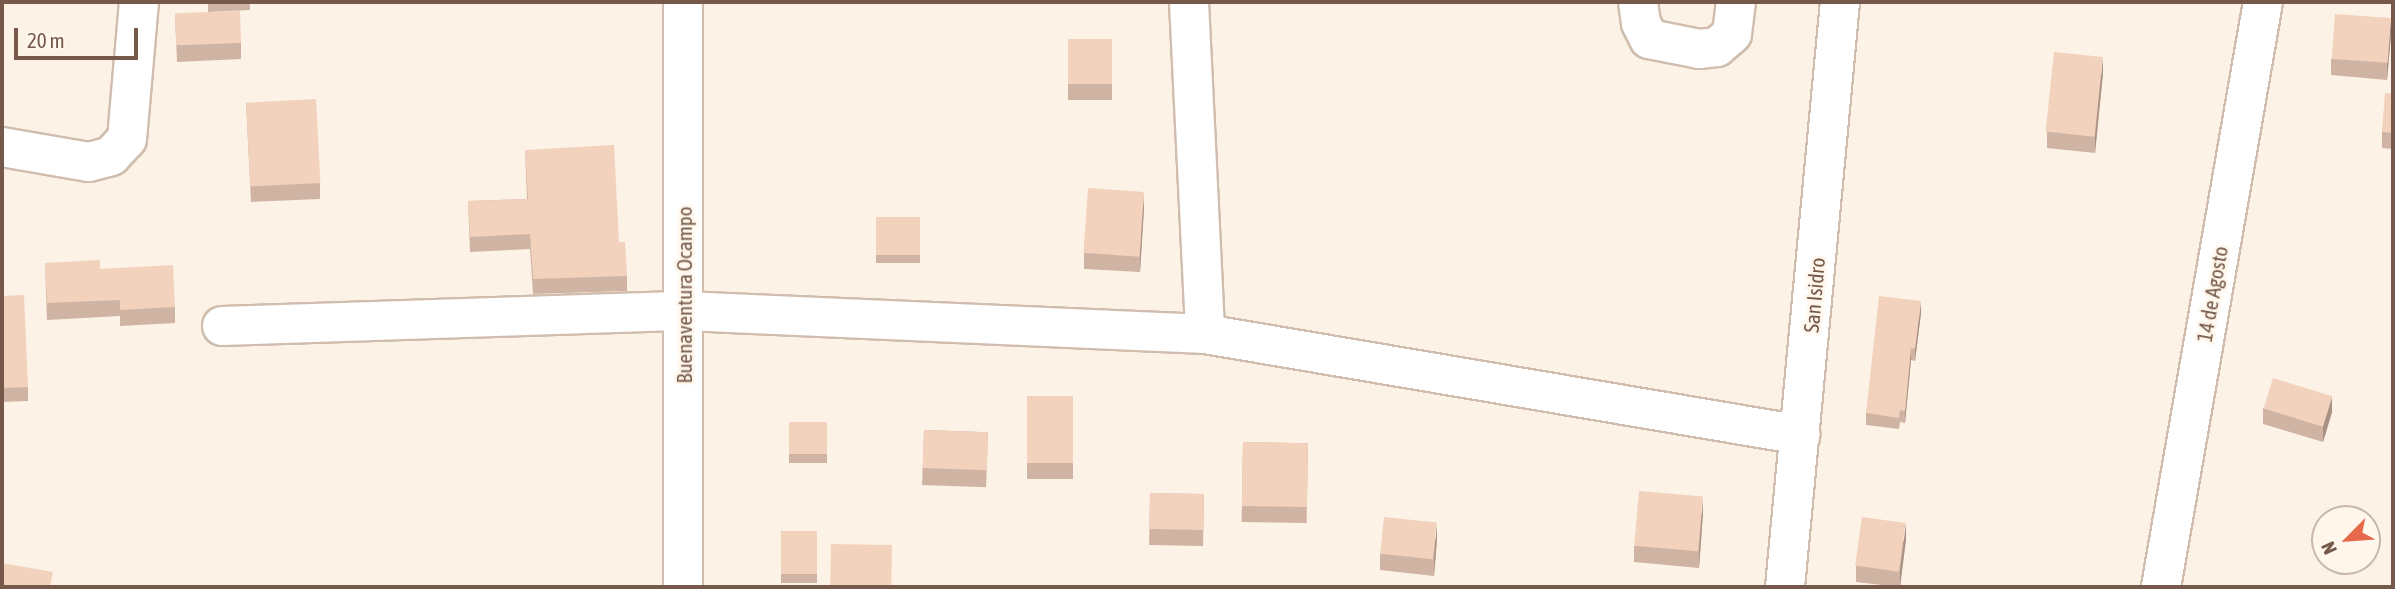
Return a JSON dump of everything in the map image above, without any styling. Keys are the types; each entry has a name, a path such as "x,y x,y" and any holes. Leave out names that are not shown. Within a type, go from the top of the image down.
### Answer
{"street":[{"path":"2,147 89,162 111,156 127,139 139,2"},
{"name":"Buenaventura Ocampo","path":"682,587 685,312 683,2"},
{"path":"1189,2 1205,334"},
{"path":"1638,2 1641,23 1649,39 1699,48 1717,47 1732,34 1736,2"},
{"name":"San Isidro","path":"1785,587 1840,2"},
{"name":"14 de Agosto","path":"2161,587 2263,2"},
{"path":"222,326 685,312 1205,334 1801,435"}],"building":[{"path":"240,11 241,43 176,45 175,13"},
{"path":"2335,14 2391,18 2388,63 2332,59"},
{"path":"1068,39 1112,39 1112,84 1068,84"},
{"path":"2054,52 2103,57 2094,137 2046,132"},
{"path":"2385,93 2393,94 2393,133 2382,132"},
{"path":"316,99 320,183 250,187 246,103"},
{"path":"614,145 619,242 625,242 627,276 533,279 530,234 470,237 468,201 528,199 525,150"},
{"path":"1088,188 1144,192 1139,257 1083,253"},
{"path":"876,217 920,217 920,255 876,255"},
{"path":"100,260 100,269 173,265 175,307 120,310 120,300 47,303 45,263"},
{"path":"24,295 28,387 2,388 2,296"},
{"path":"1879,296 1921,301 1915,349 1911,348 1905,411 1900,410 1899,418 1866,413"},
{"path":"2273,378 2332,396 2323,427 2264,409"},
{"path":"1027,396 1073,396 1073,463 1027,463"},
{"path":"789,422 827,422 827,454 789,454"},
{"path":"924,430 988,432 987,470 923,468"},
{"path":"1243,442 1308,443 1307,507 1242,506"},
{"path":"1639,491 1703,497 1698,551 1634,546"},
{"path":"1150,493 1204,494 1203,530 1149,529"},
{"path":"1384,517 1437,523 1433,559 1380,554"},
{"path":"1862,517 1906,523 1899,572 1855,566"},
{"path":"781,531 817,531 817,574 781,574"},
{"path":"831,544 892,545 891,587 830,587"},
{"path":"2,563 53,572 50,587 2,587"}]}
